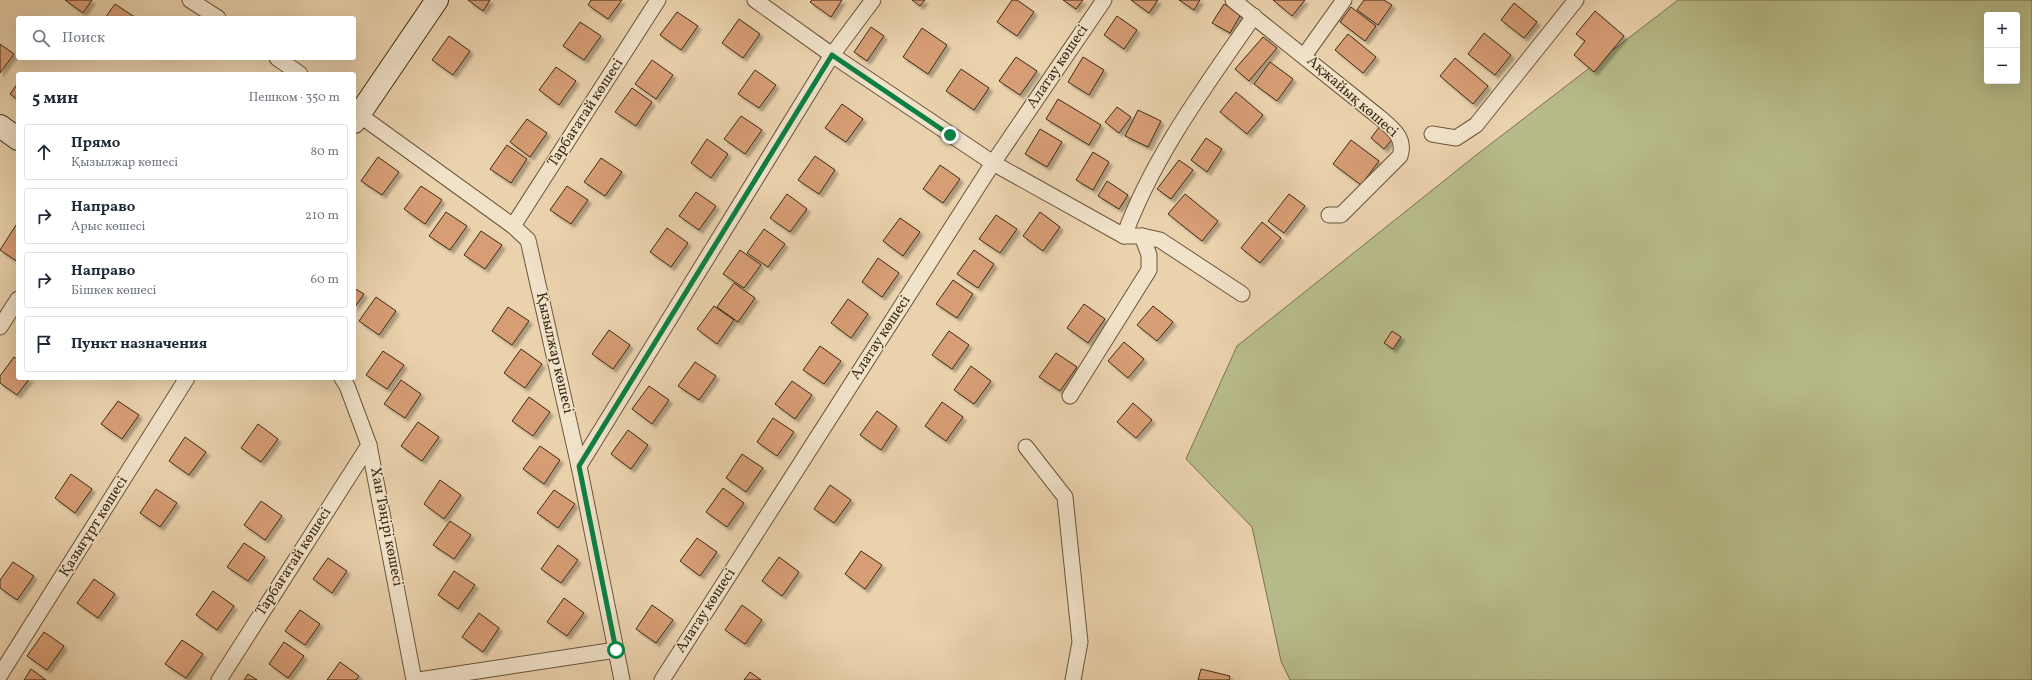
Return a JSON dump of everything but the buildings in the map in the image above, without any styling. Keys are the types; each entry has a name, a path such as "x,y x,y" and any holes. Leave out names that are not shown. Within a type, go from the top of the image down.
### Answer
{"street":[{"path":"356,115 436,0"},
{"name":"Тарбағатай көшесі","path":"513,226 658,0"},
{"path":"755,0 832,55 993,163 1124,236 1142,236 1160,240 1242,294"},
{"path":"579,466 832,55 873,0"},
{"name":"Алатау көшесі","path":"662,680 993,163 1104,0"},
{"name":"Ақжайық көшесі","path":"1233,0 1304,56 1392,129 1401,139 1403,147 1400,156 1341,215 1329,215"},
{"path":"1304,56 1344,0"},
{"path":"1432,134 1456,138 1476,125 1576,0"},
{"path":"200,2 216,16"},
{"path":"1124,236 1137,200 1182,119 1254,16"},
{"path":"280,60 297,72"},
{"name":"Қызылжар көшесі","path":"356,115 513,226 528,240 579,466 622,680"},
{"path":"0,126 16,138"},
{"path":"1070,396 1149,270 1149,255 1142,236"},
{"path":"0,326 16,301"},
{"name":"Қазығұрт көшесі","path":"0,675 186,380"},
{"name":"Хан Тәңірі көшесі","path":"343,380 347,386 369,445 414,680"},
{"name":"Тарбағатай көшесі","path":"219,680 369,445"},
{"path":"1026,447 1065,497 1080,642 1073,680"},
{"path":"418,680 616,650"}],"green space":[{"path":"1678,0 2032,0 2032,680 1290,680 1281,661 1252,527 1186,459 1237,346 1475,156"}],"route":[{"path":"616,650 579,466 832,55 950,135"}]}
